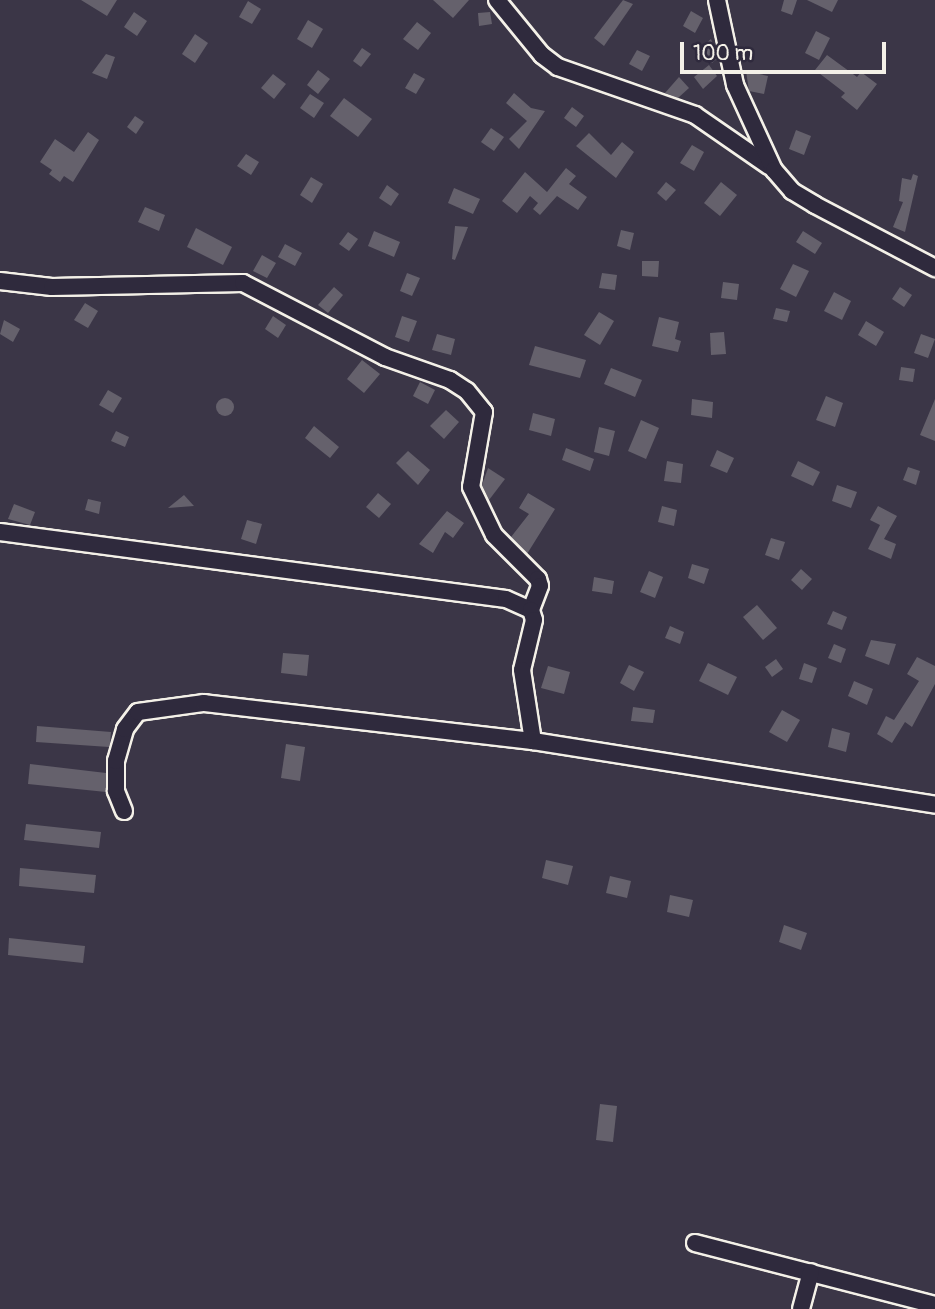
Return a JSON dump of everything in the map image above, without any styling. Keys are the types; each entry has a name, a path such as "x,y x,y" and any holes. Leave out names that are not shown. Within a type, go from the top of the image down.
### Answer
{"street":[{"path":"497,0 542,55 558,67 695,115 774,170 792,191 935,268"},
{"path":"717,0 735,85 774,170"},
{"path":"0,281 52,287 243,283 385,357 450,380 484,412 471,487 494,535 538,579 540,586 531,611 534,620 522,670 534,741"},
{"path":"0,533 171,559 488,595 531,611"},
{"path":"124,811 116,791 116,761 125,729 138,712 163,705 204,703 534,741 935,805"},
{"path":"695,1243 935,1304"},
{"path":"801,1309 811,1272"}],"building":[{"path":"81,0 117,0 107,16"},
{"path":"433,0 469,0 453,18"},
{"path":"623,0 633,4 604,46 594,38"},
{"path":"784,0 797,0 792,15 781,11"},
{"path":"807,0 838,0 832,12"},
{"path":"248,1 261,9 252,24 239,17"},
{"path":"691,11 703,18 695,33 683,26"},
{"path":"134,12 147,21 137,36 124,27"},
{"path":"490,12 492,24 479,26 478,13"},
{"path":"308,20 323,29 312,48 297,39"},
{"path":"417,22 431,33 418,50 403,39"},
{"path":"816,31 830,38 819,60 805,53"},
{"path":"195,34 208,43 195,63 182,54"},
{"path":"711,39 718,58 712,63 700,48"},
{"path":"362,48 371,54 361,67 353,61"},
{"path":"637,50 650,56 642,71 629,64"},
{"path":"106,54 115,57 107,79 92,73"},
{"path":"827,55 857,77 861,72 877,84 857,110 841,97 845,93 815,70"},
{"path":"709,65 717,76 703,89 694,77"},
{"path":"318,70 330,79 318,94 307,85"},
{"path":"746,71 768,76 764,94 749,91"},
{"path":"414,73 425,79 416,94 405,88"},
{"path":"273,74 286,84 274,99 261,88"},
{"path":"679,77 689,88 678,98 665,93"},
{"path":"514,93 531,108 545,111 519,149 509,139 527,121 506,103"},
{"path":"310,94 324,103 314,118 300,108"},
{"path":"344,98 372,119 358,137 330,116"},
{"path":"572,107 584,116 576,127 564,118"},
{"path":"135,116 144,122 136,134 127,127"},
{"path":"491,128 504,137 494,151 481,142"},
{"path":"796,130 811,136 804,155 789,149"},
{"path":"88,132 99,140 73,182 64,176 60,182 49,174 52,170 40,162 55,139 74,152"},
{"path":"589,133 611,155 622,142 634,152 616,178 576,146"},
{"path":"692,145 704,152 694,171 680,163"},
{"path":"246,154 259,162 251,175 237,166"},
{"path":"566,168 576,176 569,184 587,197 578,210 557,196 540,215 533,209 538,203 530,196 517,213 502,201 525,172 547,192"},
{"path":"913,174 918,176 905,232 893,227 903,202 899,201 902,178 911,180"},
{"path":"311,177 323,184 312,203 300,195"},
{"path":"666,182 676,190 666,201 657,193"},
{"path":"721,182 737,195 720,216 704,203"},
{"path":"387,185 399,194 391,206 379,198"},
{"path":"454,188 480,199 473,214 448,203"},
{"path":"145,207 165,215 159,231 138,222"},
{"path":"455,226 468,227 455,260 452,259"},
{"path":"196,228 232,247 223,265 187,247"},
{"path":"621,230 634,233 630,250 617,246"},
{"path":"374,231 400,242 394,257 368,246"},
{"path":"803,231 822,243 815,254 796,242"},
{"path":"348,232 358,239 349,251 339,244"},
{"path":"285,244 302,253 295,266 278,257"},
{"path":"262,255 276,263 267,278 253,271"},
{"path":"642,261 659,261 658,277 642,276"},
{"path":"793,264 809,271 796,297 780,289"},
{"path":"407,273 420,278 412,296 400,291"},
{"path":"602,273 617,275 615,290 599,288"},
{"path":"723,282 739,284 737,300 721,298"},
{"path":"334,287 343,295 328,313 318,305"},
{"path":"900,287 912,295 904,307 892,299"},
{"path":"834,292 851,301 842,320 824,311"},
{"path":"85,303 98,311 88,328 74,320"},
{"path":"776,308 790,311 787,322 773,319"},
{"path":"599,312 614,321 600,345 584,335"},
{"path":"273,316 286,325 278,338 265,329"},
{"path":"402,316 417,321 409,342 395,337"},
{"path":"659,317 679,322 675,339 681,341 678,352 652,346"},
{"path":"4,320 20,329 13,342 0,334"},
{"path":"866,321 884,332 876,346 858,335"},
{"path":"724,332 726,354 711,355 710,333"},
{"path":"437,334 455,339 451,355 432,350"},
{"path":"921,334 935,339 928,358 914,353"},
{"path":"535,346 586,360 580,378 529,365"},
{"path":"362,360 380,374 364,393 347,379"},
{"path":"901,367 915,369 913,382 899,380"},
{"path":"611,368 642,380 635,397 604,384"},
{"path":"420,382 435,390 428,404 413,396"},
{"path":"108,390 122,398 113,413 99,405"},
{"path":"826,396 843,403 835,427 816,420"},
{"path":"221,398 229,398 234,407 232,414 221,416 216,411 216,403"},
{"path":"692,399 713,402 712,418 691,415"},
{"path":"935,399 935,441 920,435"},
{"path":"446,410 459,422 444,439 430,426"},
{"path":"533,413 555,419 551,436 529,430"},
{"path":"641,420 659,428 646,459 628,451"},
{"path":"314,426 339,447 330,458 305,438"},
{"path":"599,427 615,431 609,456 594,452"},
{"path":"116,431 129,437 125,447 111,441"},
{"path":"566,448 594,459 590,471 562,460"},
{"path":"717,450 734,458 727,473 710,466"},
{"path":"408,451 430,470 418,485 396,463"},
{"path":"667,461 683,464 681,483 664,481"},
{"path":"798,461 820,472 813,486 791,476"},
{"path":"908,467 920,471 916,485 903,480"},
{"path":"488,468 505,479 489,500 482,485"},
{"path":"837,485 857,492 851,508 832,501"},
{"path":"378,493 391,504 379,518 366,507"},
{"path":"528,493 555,509 527,554 511,537 529,514 519,508"},
{"path":"184,495 194,506 168,508"},
{"path":"88,499 101,502 99,514 85,510"},
{"path":"14,504 35,512 30,525 8,519"},
{"path":"662,506 677,510 674,526 658,522"},
{"path":"878,506 897,516 884,539 896,544 891,559 868,549 880,525 870,520"},
{"path":"447,511 464,523 453,538 445,532 433,553 419,544"},
{"path":"247,520 262,524 256,544 241,539"},
{"path":"771,538 785,542 779,560 765,555"},
{"path":"692,564 709,569 704,584 688,578"},
{"path":"801,569 812,579 802,590 791,580"},
{"path":"649,571 663,577 655,598 640,592"},
{"path":"594,577 614,581 612,594 592,591"},
{"path":"757,605 777,628 763,640 743,617"},
{"path":"833,611 847,617 842,630 827,624"},
{"path":"670,626 684,632 680,644 665,638"},
{"path":"871,640 896,644 889,665 865,656"},
{"path":"834,644 846,649 841,663 828,658"},
{"path":"283,653 309,655 307,676 281,673"},
{"path":"917,657 935,666 935,684 912,727 905,722 892,743 877,734 886,716 894,720 919,681 907,674"},
{"path":"776,659 783,669 772,677 765,667"},
{"path":"708,663 737,677 728,695 699,681"},
{"path":"804,663 817,668 812,683 799,679"},
{"path":"629,665 644,672 634,691 620,683"},
{"path":"548,666 570,672 564,694 541,688"},
{"path":"854,681 873,689 867,705 848,696"},
{"path":"633,707 655,710 653,723 631,721"},
{"path":"782,710 800,720 787,742 769,732"},
{"path":"37,726 111,732 110,744 109,747 36,742"},
{"path":"832,728 850,733 846,752 828,747"},
{"path":"286,744 305,747 300,781 281,778"},
{"path":"30,764 106,773 106,792 28,784"},
{"path":"26,824 101,832 99,848 24,840"},
{"path":"546,860 573,866 568,885 542,878"},
{"path":"20,868 96,875 94,893 19,886"},
{"path":"610,876 631,881 627,898 606,893"},
{"path":"670,895 693,900 689,917 667,912"},
{"path":"784,925 807,933 801,950 779,942"},
{"path":"9,938 85,946 83,963 8,955"},
{"path":"600,1104 617,1106 613,1142 596,1140"}]}
